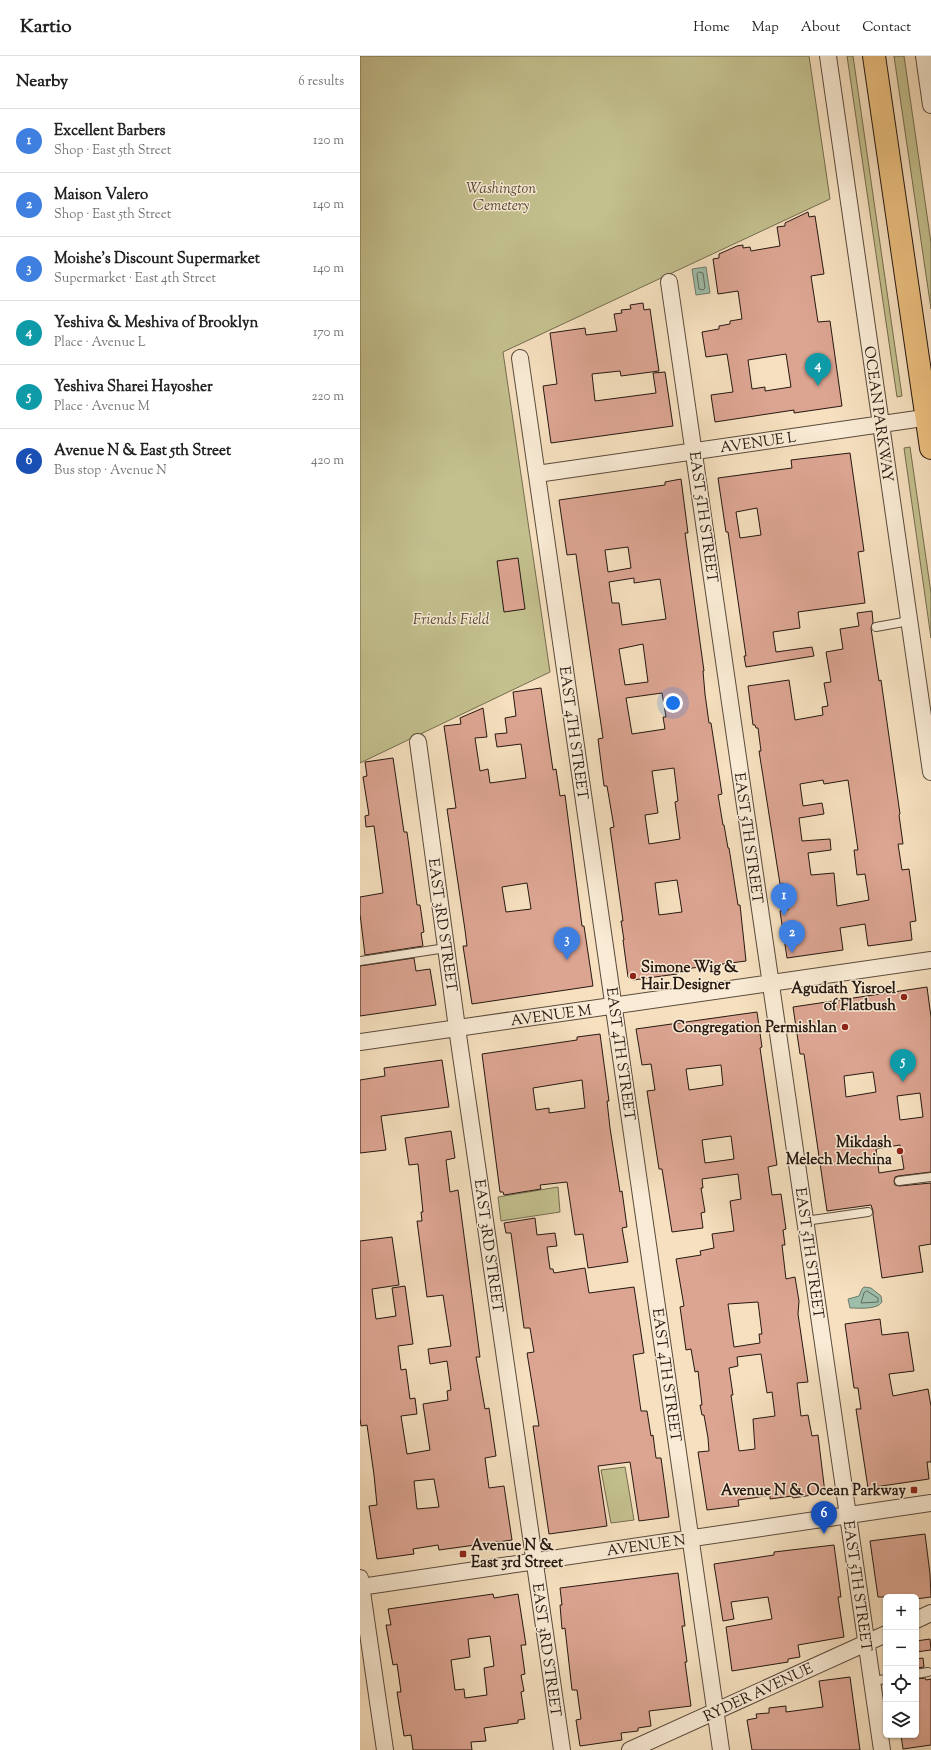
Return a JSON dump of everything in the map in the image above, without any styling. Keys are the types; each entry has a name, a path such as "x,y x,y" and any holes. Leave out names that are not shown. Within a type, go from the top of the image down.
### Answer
{"main road":[{"path":"874,56 929,418 931,448"}],"street":[{"name":"OCEAN PARKWAY","path":"828,56 931,772"},
{"path":"924,56 931,105"},
{"name":"EAST 5TH STREET","path":"669,282 867,1643 879,1680 882,1750"},
{"name":"EAST 4TH STREET","path":"520,358 721,1750"},
{"name":"AVENUE L","path":"537,474 929,418"},
{"name":"EAST 3RD STREET","path":"418,742 457,1028 562,1750"},
{"name":"AVENUE M","path":"360,1042 931,960"},
{"name":"AVENUE N","path":"360,1584 534,1562 931,1503"},
{"path":"360,1584 385,1750"},
{"path":"919,1619 931,1613"},
{"name":"RYDER AVENUE","path":"630,1750 883,1635"}],"lane":[{"path":"876,627 909,621"},
{"path":"360,961 446,948"},
{"path":"899,1182 931,1177"},
{"path":"805,1221 868,1212"},
{"path":"919,1674 928,1672"}],"green space":[{"name":"Washington Cemetery","path":"360,56 809,56 830,199 503,352 550,672 360,763"},
{"path":"847,56 853,56 902,396 897,397"},
{"path":"894,56 904,56 931,243 931,309"},
{"path":"910,447 931,593 931,638 904,448"},
{"path":"558,1187 560,1212 501,1221 498,1197"},
{"path":"625,1467 634,1520 611,1523 601,1470"}],"water":[{"path":"706,267 710,293 696,295 692,269"},
{"path":"864,1287 871,1288 881,1296 882,1302 880,1305 863,1308 850,1308 848,1299 859,1296"}],"building":[{"path":"808,212 809,217 815,216 824,274 811,276 818,322 830,321 842,406 794,413 794,410 715,422 711,395 733,392 727,354 706,357 702,332 719,329 719,326 730,324 730,321 742,319 738,291 718,294 713,259 719,258 719,254 737,246 743,245 743,248 750,247 751,251 780,246 777,227 785,226 785,223","holes":["786,354 791,387 765,391 765,387 752,389 748,360"]},
{"path":"643,303 644,310 650,309 659,371 621,376 620,371 592,374 595,401 656,393 653,373 665,372 673,426 551,443 543,386 557,384 550,333 585,328 586,335 617,331 614,314 622,313 621,310 631,309 630,305"},
{"path":"850,453 864,551 858,552 865,603 798,612 800,628 773,632 776,652 812,647 814,656 746,667 744,656 746,656 728,532 726,532 718,478 792,468 791,460","holes":["757,508 761,535 740,538 736,512"]},
{"path":"681,479 688,533 685,533 704,671 705,694 722,794 718,795 723,825 729,848 738,905 740,905 746,961 677,970 677,974 633,980 628,977 623,940 621,921 623,921 610,828 614,827 607,786 604,786 598,739 603,738 576,554 567,555 559,500 665,485 665,482","holes":["628,547 631,568 608,572 605,550","634,578 634,583 660,579 666,619 622,625 619,603 612,603 609,582","643,644 648,682 625,685 619,649","662,693 666,717 663,717 665,729 632,734 626,698","674,768 678,801 675,802 680,839 649,844 645,815 658,813 652,771","677,880 682,912 659,915 655,883"]},
{"path":"518,558 525,609 504,612 497,561"},
{"path":"872,611 873,622 871,628 879,681 881,680 900,814 903,844 898,844 902,870 909,869 916,921 910,922 912,940 868,946 865,924 840,928 843,950 787,958 780,911 788,910 783,883 780,884 759,751 761,751 758,728 753,725 748,686 789,680 795,720 823,715 822,707 828,706 824,683 831,682 826,652 843,649 840,629 859,626 857,613","holes":["823,780 824,784 848,780 858,850 854,850 857,875 865,874 869,900 837,906 834,873 811,875 808,853 831,850 830,839 802,841 799,818 824,814 822,803 803,806 800,784"]},
{"path":"541,688 553,770 556,769 560,796 565,795 582,926 584,926 593,986 472,1004 463,946 467,946 465,930 447,809 456,808 444,726 461,724 460,718 483,708 487,737 475,738 480,771 488,769 490,783 526,778 521,744 497,747 495,734 507,733 505,718 516,716 513,692","holes":["527,883 531,909 506,912 502,887"]},
{"path":"393,758 404,832 407,832 417,905 420,905 424,932 421,933 423,946 365,955 360,914 360,897 383,893 374,826 366,827 365,816 369,815 363,777 367,776 365,762"},
{"path":"414,958 416,971 430,969 436,1005 360,1016 360,966"},
{"path":"927,987 931,1017 931,1172 898,1176 895,1177 894,1181 895,1185 899,1186 931,1183 931,1244 919,1246 923,1272 882,1278 871,1205 827,1211 804,1054 800,1054 793,1007","holes":["873,1072 876,1092 846,1097 844,1076","920,1093 923,1117 900,1120 897,1096","900,1145 904,1169 879,1173 876,1149"]},
{"path":"757,1012 762,1047 760,1048 777,1165 768,1167 772,1195 781,1194 786,1229 783,1230 785,1245 782,1245 786,1279 795,1277 799,1301 798,1314 808,1382 797,1383 801,1416 808,1415 812,1436 818,1435 825,1493 793,1498 792,1496 770,1499 770,1495 738,1500 739,1506 707,1510 698,1452 709,1451 708,1438 704,1415 702,1415 700,1405 702,1405 698,1371 695,1372 691,1349 686,1350 680,1307 684,1306 676,1259 701,1255 700,1251 714,1248 712,1234 734,1231 730,1201 741,1199 738,1174 702,1179 703,1188 701,1188 705,1212 701,1213 703,1228 672,1232 662,1169 659,1169 647,1091 655,1090 651,1064 642,1065 636,1029","holes":["721,1065 723,1085 689,1090 686,1069","731,1136 734,1159 705,1163 702,1140","758,1302 762,1334 759,1334 760,1343 734,1347 728,1304","761,1354 767,1393 772,1392 775,1416 753,1419 755,1449 739,1451 731,1395 733,1395 729,1368 738,1366 737,1357"]},
{"path":"600,1034 609,1101 607,1101 610,1128 627,1227 622,1228 628,1262 588,1268 583,1234 575,1235 567,1182 540,1185 541,1189 504,1195 503,1192 500,1192 482,1054 577,1040 577,1037","holes":["582,1080 585,1108 549,1113 549,1108 536,1110 533,1088"]},
{"path":"442,1060 449,1107 381,1116 386,1150 360,1153 360,1080 385,1076 384,1068"},
{"path":"451,1131 455,1158 446,1160 450,1192 458,1190 480,1357 476,1357 485,1409 489,1408 496,1456 485,1458 489,1488 504,1486 512,1540 439,1550 438,1545 413,1549 414,1554 377,1559 369,1506 377,1505 374,1475 367,1425 361,1426 360,1418 360,1241 392,1237 399,1285 372,1289 376,1319 396,1316 392,1288 405,1286 413,1344 398,1346 401,1370 406,1369 410,1399 415,1398 417,1414 401,1416 407,1454 430,1450 423,1404 448,1400 447,1391 451,1390 447,1361 430,1364 428,1349 451,1346 443,1295 427,1297 417,1221 422,1221 421,1212 423,1212 418,1164 409,1165 405,1138","holes":["434,1479 439,1507 417,1509 414,1481"]},
{"path":"535,1218 537,1235 555,1233 557,1246 547,1247 550,1269 553,1269 554,1273 585,1268 589,1293 634,1287 644,1353 633,1355 641,1411 647,1411 651,1436 653,1435 656,1458 661,1458 669,1517 639,1521 630,1462 598,1466 607,1526 549,1534 533,1426 539,1426 527,1353 534,1352 530,1328 524,1328 511,1233 506,1233 504,1223"},
{"path":"880,1319 882,1335 908,1332 914,1371 889,1374 893,1396 928,1389 931,1406 931,1462 927,1462 929,1479 868,1488 856,1409 861,1409 858,1388 854,1388 845,1324"},
{"path":"925,1534 931,1597 919,1599 919,1594 883,1594 883,1597 878,1597 870,1541"},
{"path":"834,1545 841,1597 838,1597 844,1637 798,1645 800,1657 788,1659 788,1662 732,1671 726,1627 772,1619 768,1597 731,1602 734,1619 723,1621 714,1564 774,1555 774,1552"},
{"path":"678,1573 685,1626 682,1626 691,1706 649,1711 651,1726 638,1728 638,1731 621,1733 622,1740 580,1746 576,1720 581,1719 577,1690 572,1690 565,1628 562,1629 560,1588"},
{"path":"493,1594 494,1598 518,1594 526,1645 521,1645 525,1674 521,1675 524,1691 521,1692 525,1719 518,1720 518,1723 484,1728 486,1741 471,1742 472,1750 413,1750 411,1735 404,1736 397,1692 401,1692 397,1664 393,1665 386,1625 391,1625 388,1609","holes":["490,1636 494,1666 484,1668 487,1695 465,1698 464,1689 455,1690 451,1660 470,1657 468,1639"]},
{"path":"930,1639 931,1650 919,1652 919,1641"},
{"path":"923,1658 924,1667 919,1668 919,1659"},
{"path":"850,1677 860,1750 752,1750 747,1720 757,1718 756,1714 769,1713 769,1708 786,1706 786,1712 823,1707 819,1681"},
{"path":"919,1679 931,1679 931,1745 903,1749 901,1738 919,1738"}],"place":[{"name":"Yeshiva & Meshiva of Brooklyn","path":"818,386"},
{"name":"Excellent Barbers","path":"784,916"},
{"name":"Maison Valero","path":"792,953"},
{"name":"Moishe's Discount Supermarket","path":"567,960"},
{"name":"Simone Wig & Hair Designer","path":"633,976"},
{"name":"Agudath Yisroel of Flatbush","path":"904,997"},
{"name":"Congregation Permishlan","path":"845,1027"},
{"name":"Yeshiva Sharei Hayosher","path":"903,1082"},
{"name":"Mikdash Melech Mechina","path":"900,1151"},
{"name":"Avenue N & Ocean Parkway","path":"914,1490"},
{"name":"Avenue N & East 5th Street","path":"824,1534"},
{"name":"Avenue N & East 3rd Street","path":"463,1554"}],"park label":[{"name":"Friends Field","path":"451,619"}]}
